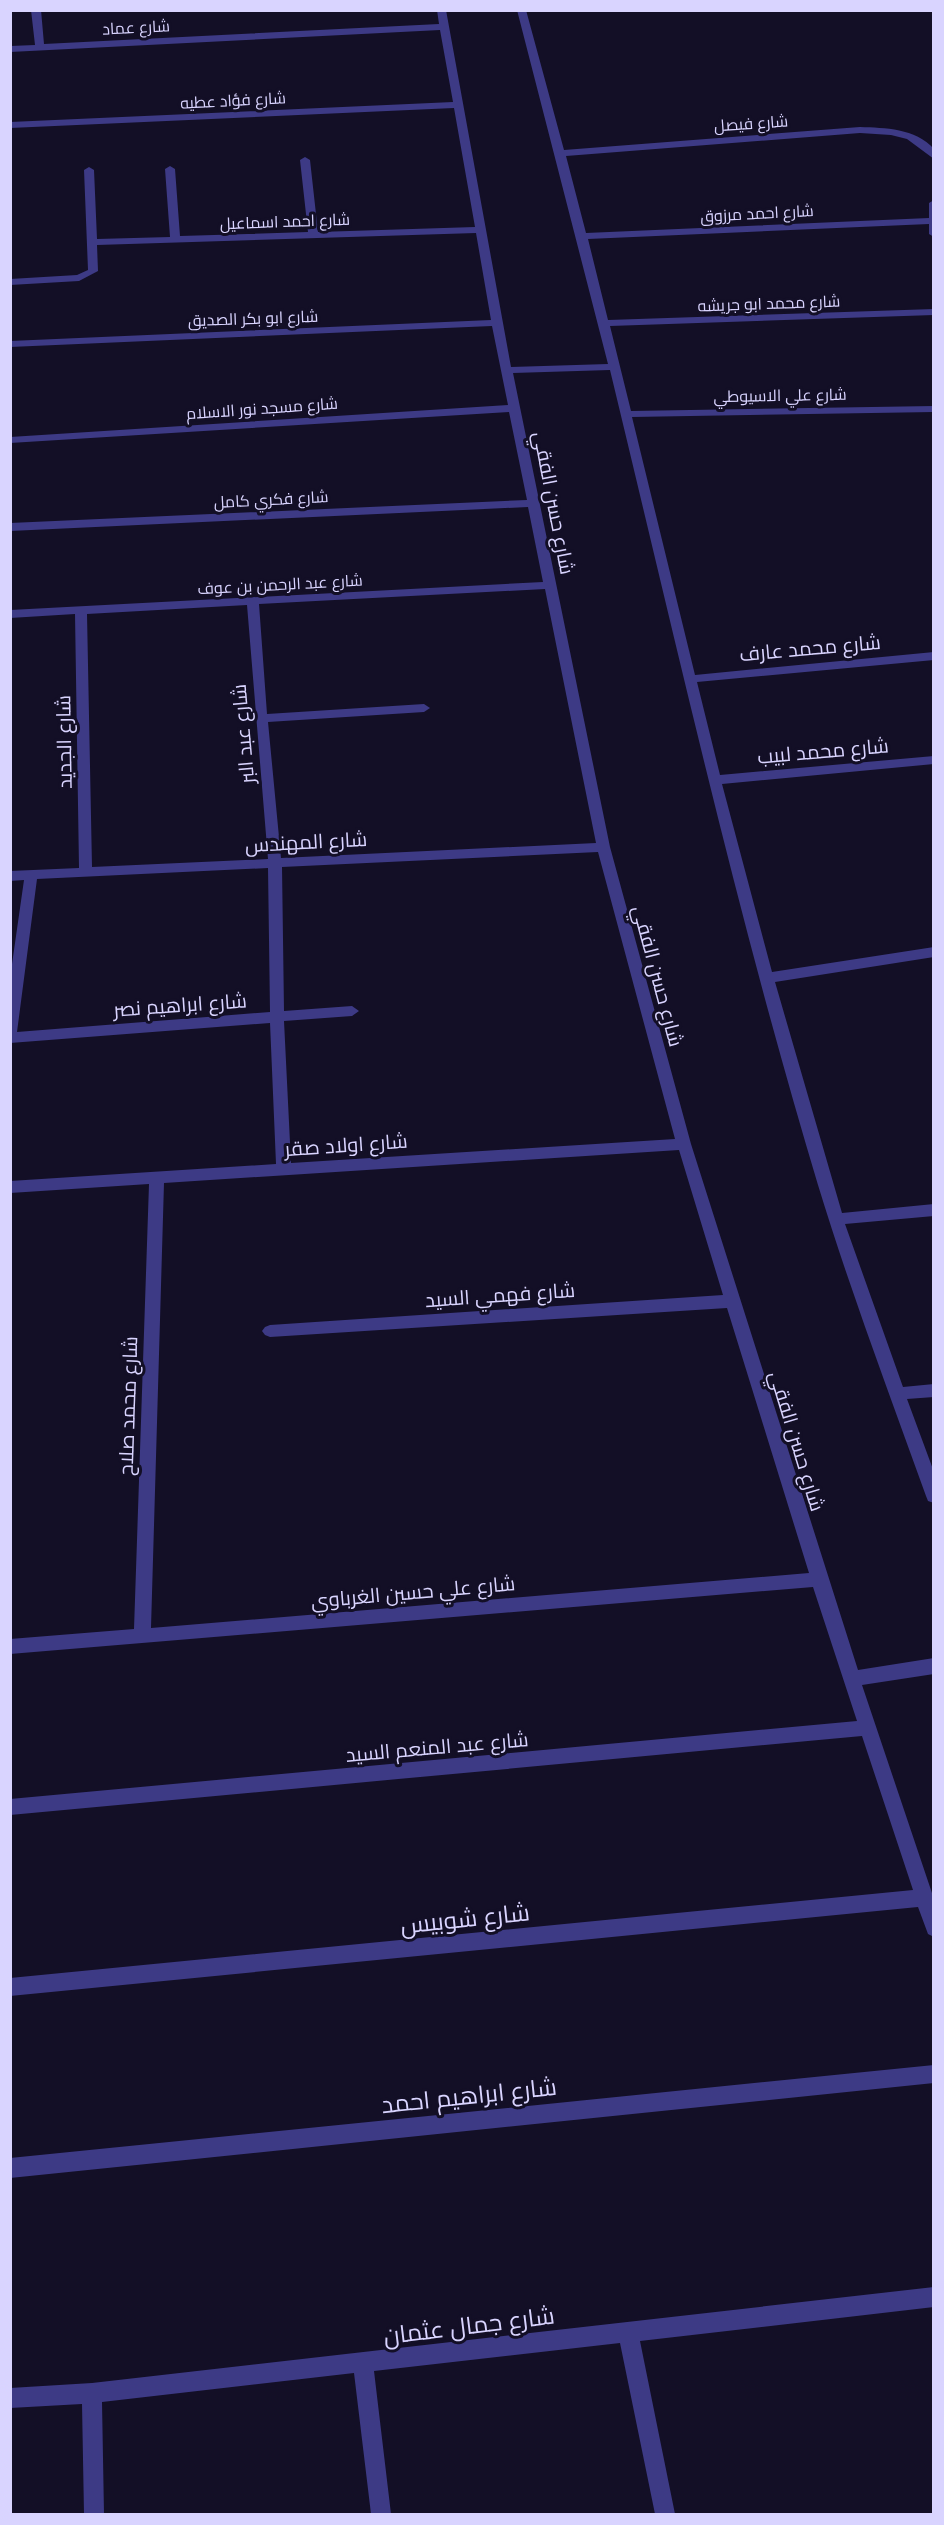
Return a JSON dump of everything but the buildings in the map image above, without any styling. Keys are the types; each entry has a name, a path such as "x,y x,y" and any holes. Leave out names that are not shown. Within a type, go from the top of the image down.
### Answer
{"street":[{"path":"36,10 40,47"},
{"name":"شارع حسن الفقي","path":"441,10 497,323 603,847 684,1144 819,1579 933,1928"},
{"path":"521,10 562,153 690,679 767,978 836,1219 933,1496"},
{"name":"شارع عماد","path":"10,49 444,27"},
{"name":"شارع فؤاد عطيه","path":"10,125 457,105"},
{"name":"شارع فيصل","path":"562,153 860,130 890,131 913,137 927,147 933,156"},
{"path":"305,160 313,236"},
{"path":"170,169 175,239"},
{"path":"10,282 79,278 93,271 89,170"},
{"path":"933,204 933,234"},
{"name":"شارع احمد مرزوق","path":"582,236 933,220"},
{"name":"شارع احمد اسماعيل","path":"92,242 480,230"},
{"name":"شارع محمد ابو جريشه","path":"605,323 933,312"},
{"name":"شارع ابو بكر الصديق","path":"10,344 497,323"},
{"path":"507,370 615,367"},
{"name":"شارع مسجد نور الاسلام","path":"10,440 515,408"},
{"name":"شارع علي الاسيوطي","path":"626,414 933,409"},
{"name":"شارع فكري كامل","path":"10,527 534,503"},
{"name":"شارع عبد الرحمن بن عوف","path":"10,614 551,585"},
{"name":"شارع عبد البر","path":"253,602 275,863 277,1018 284,1170"},
{"name":"شارع الجديد","path":"81,610 86,872"},
{"name":"شارع محمد عارف","path":"690,679 933,656"},
{"path":"261,718 424,708"},
{"name":"شارع محمد لبيب","path":"716,780 933,760"},
{"name":"شارع المهندس","path":"10,876 603,847"},
{"path":"10,1036 32,875"},
{"path":"767,978 933,954"},
{"name":"شارع ابراهيم نصر","path":"10,1036 352,1011"},
{"name":"شارع اولاد صقر","path":"10,1187 684,1144"},
{"name":"شارع محمد صلاح","path":"142,1635 157,1177"},
{"path":"836,1219 933,1210"},
{"name":"شارع فهمي السيد","path":"270,1330 733,1301"},
{"path":"898,1394 933,1390"},
{"name":"شارع علي حسين الغرباوي","path":"10,1647 819,1579"},
{"path":"852,1679 933,1666"},
{"name":"شارع عبد المنعم السيد","path":"10,1807 867,1728"},
{"name":"شارع شوبيس","path":"10,1987 924,1898"},
{"name":"شارع ابراهيم احمد","path":"10,2169 933,2074"},
{"name":"شارع جمال عثمان","path":"10,2398 92,2393 363,2364 933,2297"},
{"path":"628,2333 664,2514"},
{"path":"363,2364 381,2514"},
{"path":"92,2393 94,2514"}]}
